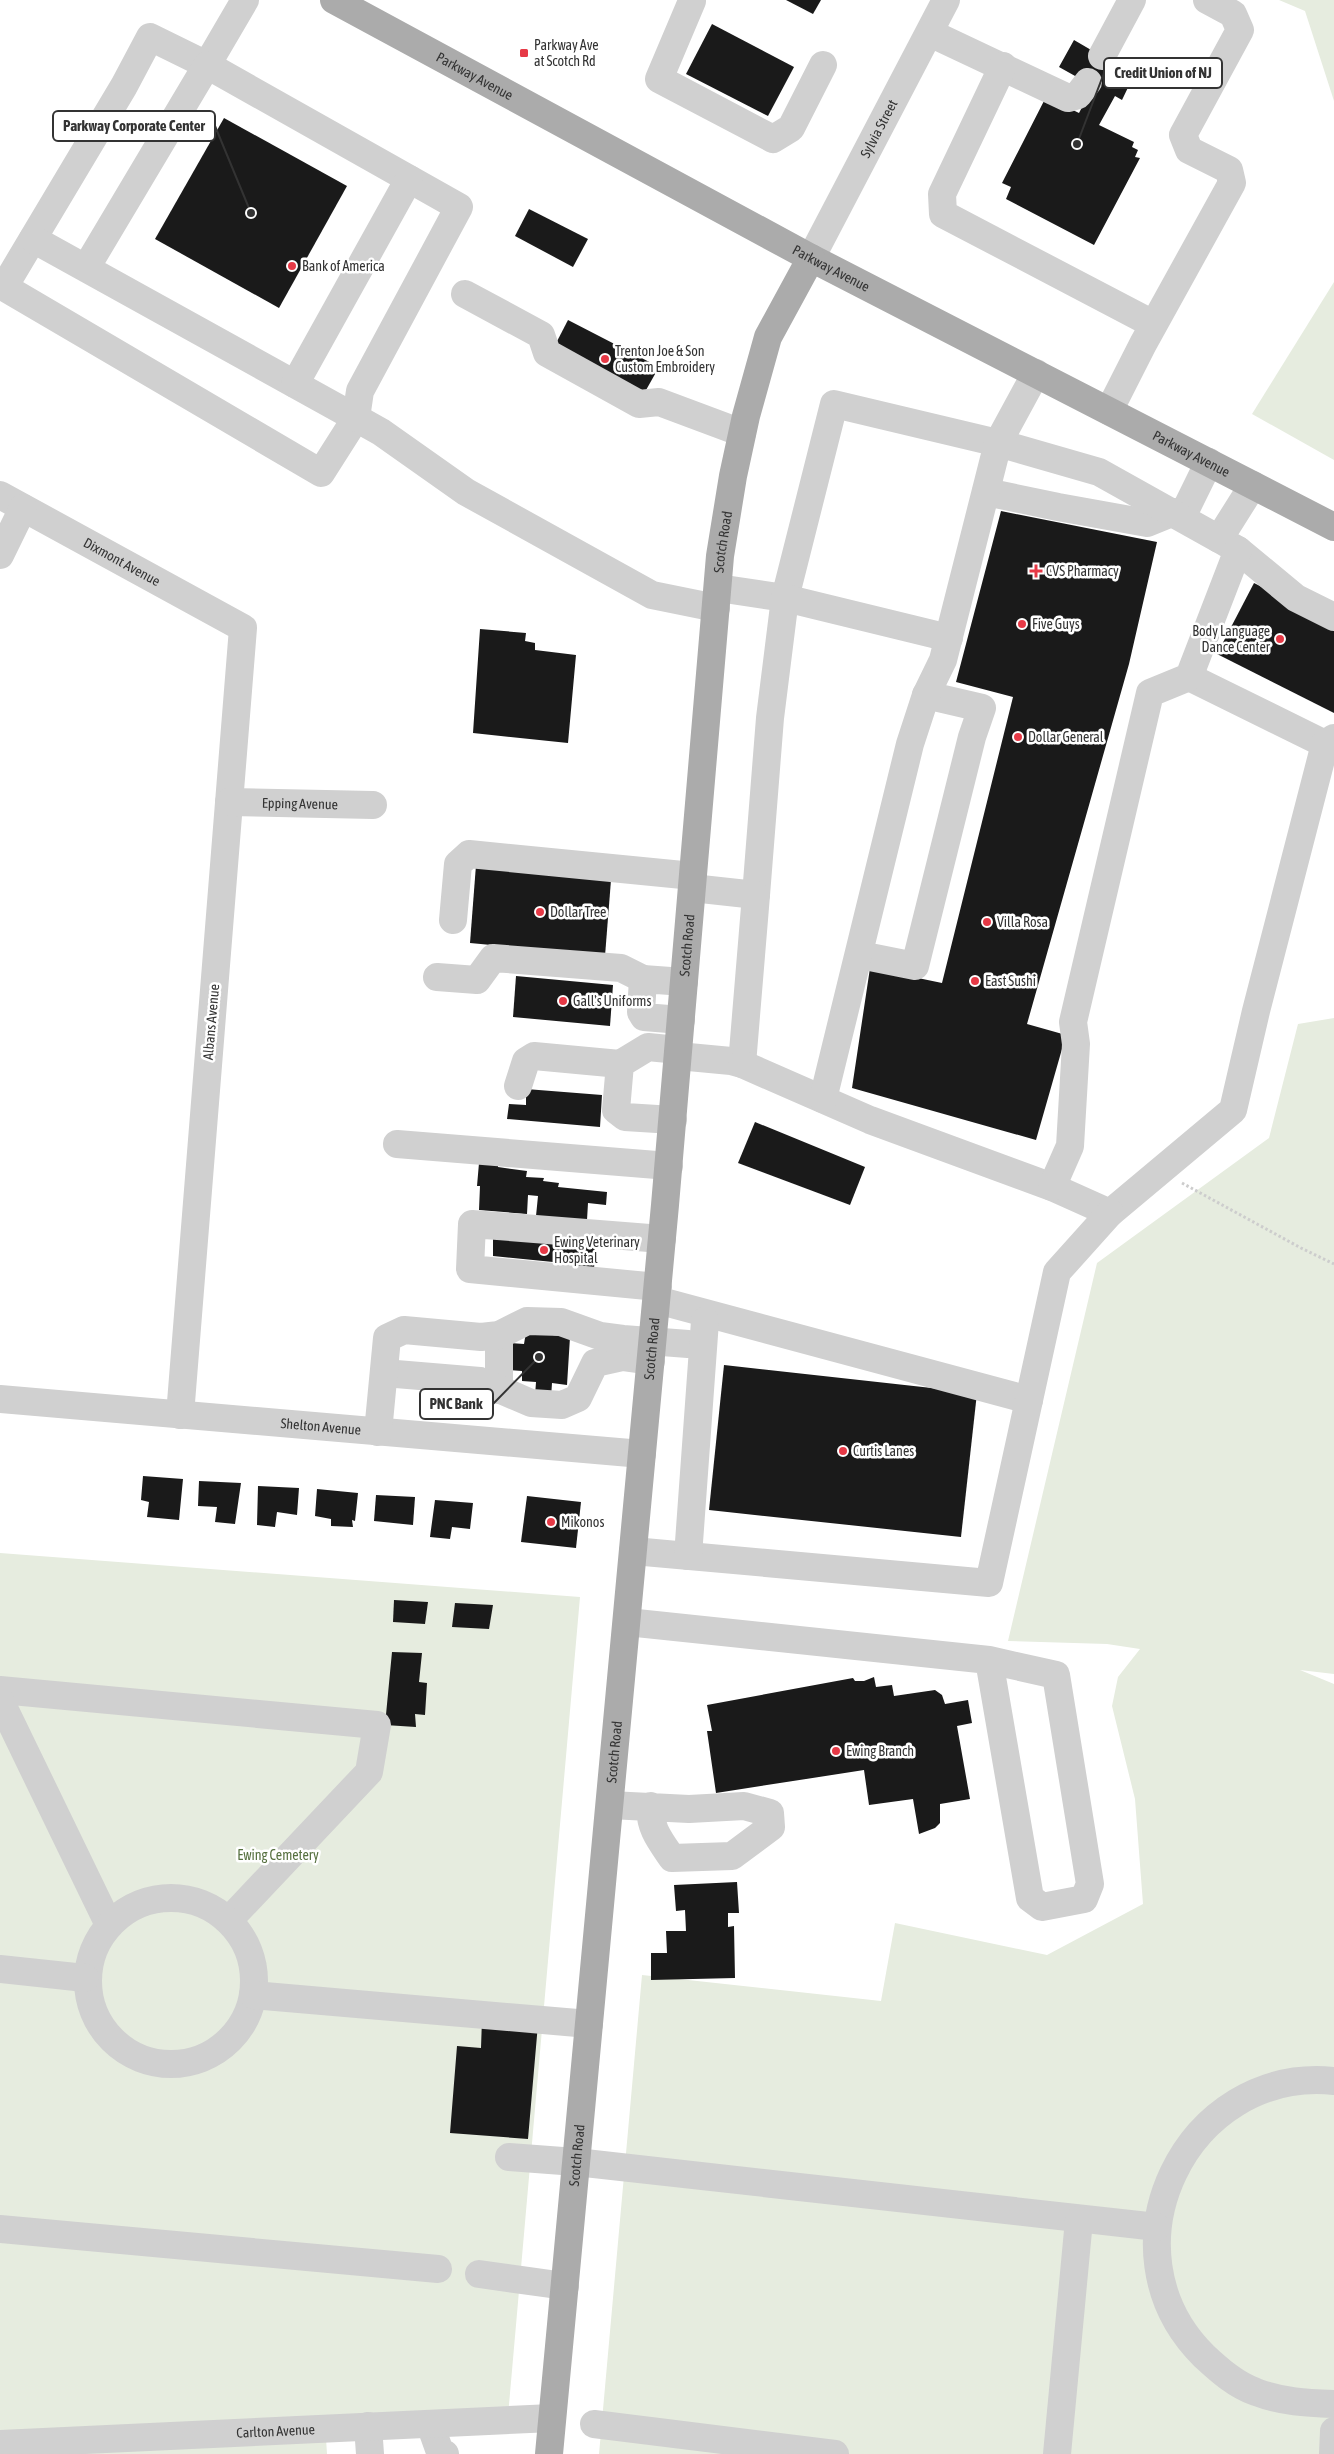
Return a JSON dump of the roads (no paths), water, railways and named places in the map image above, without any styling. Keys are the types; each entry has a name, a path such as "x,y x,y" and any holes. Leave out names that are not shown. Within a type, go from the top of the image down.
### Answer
{"main road":[{"name":"Parkway Avenue","path":"334,0 811,258 1334,527"},
{"name":"Scotch Road","path":"549,2454 669,1166 717,598 728,502 742,433 768,337 811,258"}],"street":[{"path":"86,268 245,0"},
{"name":"Sylvia Street","path":"811,258 946,0"},
{"path":"1102,56 1132,0"},
{"path":"1109,411 1154,324 1232,183 1229,170 1189,150 1183,135 1240,30 1233,14 1207,0"},
{"path":"692,1 659,79 774,139 791,128 823,65"},
{"path":"930,33 1068,98 1078,95 1088,82"},
{"path":"150,36 207,65 409,179 459,207 360,391 356,418 321,473 4,287 124,86 150,36"},
{"path":"1003,66 942,194 943,214 1154,324"},
{"path":"295,384 409,179"},
{"path":"33,239 381,432 466,492 652,595 717,598 785,598 949,638"},
{"path":"465,294 541,335 547,353 639,404 659,402 742,433"},
{"path":"823,1099 860,955 910,744 926,695 943,660 998,442 1036,373"},
{"path":"742,1064 770,718 785,598 834,404 998,442 1099,472 1229,544 1296,598 1334,617"},
{"path":"986,492 1058,507 1147,522 1178,515 1209,462"},
{"path":"1189,676 1229,544 1252,485"},
{"path":"0,555 11,502"},
{"name":"Dixmont Avenue","path":"11,502 243,628"},
{"name":"Albans Avenue","path":"180,1415 243,628"},
{"path":"633,1551 989,1583 1057,1272 1110,1213 1162,1172 1233,1110 1256,1011 1330,741 1189,676 1150,693 1073,1022 1076,1044 1070,1146 1052,1187"},
{"path":"860,955 915,966 970,746 982,708 926,695"},
{"name":"Epping Avenue","path":"229,802 373,805"},
{"path":"453,920 458,864 469,854 692,882 756,895"},
{"path":"437,977 477,980 493,958 621,968 643,979 684,982"},
{"path":"643,979 641,1012 644,1017 681,1020"},
{"path":"518,1086 526,1061 534,1056 620,1064 648,1047 731,1060 870,1120 1052,1187 1110,1213"},
{"path":"620,1064 616,1110 625,1117 673,1120"},
{"path":"398,1144 669,1166"},
{"path":"662,1239 472,1224 470,1269 657,1294 706,1313 1029,1400"},
{"path":"688,1556 706,1313"},
{"path":"378,1432 387,1338 404,1330 481,1337 499,1335 528,1321 562,1322 652,1352"},
{"path":"499,1335 499,1390"},
{"path":"384,1373 480,1381 531,1403 562,1405 578,1398 595,1363 688,1344"},
{"name":"Shelton Avenue","path":"0,1399 642,1454"},
{"path":"627,1622 989,1660 1056,1675 1090,1884 1084,1899 1042,1907 1030,1898 989,1660"},
{"path":"0,1690 377,1725 369,1772 229,1920"},
{"path":"0,1700 109,1925"},
{"path":"610,1805 651,1806"},
{"path":"178,1897 205,1904 229,1920 246,1943 254,1970 253,1995 243,2024 225,2045 200,2059 172,2065 144,2060 119,2047 100,2025 92,2005 85,1978 95,1946 109,1925 128,1909 152,1899 178,1897"},
{"path":"0,1969 85,1978"},
{"path":"253,1995 589,2024"},
{"path":"1334,2081 1316,2079 1276,2085 1240,2100 1208,2123 1182,2154 1165,2189 1156,2228 1158,2268 1170,2308 1191,2343 1220,2371 1255,2392 1294,2403 1334,2404"},
{"path":"509,2157 576,2162 1156,2228"},
{"path":"1056,2454 1079,2220"},
{"path":"0,2229 438,2269"},
{"path":"479,2274 565,2286"},
{"name":"Carlton Avenue","path":"0,2444 60,2448 368,2426 552,2418"},
{"path":"430,2424 440,2452 445,2454"},
{"path":"594,2424 835,2454"},
{"path":"368,2426 370,2454"},
{"path":"1333,2454 1334,2431"}],"place":[{"name":"Parkway Ave at Scotch Rd","path":"524,53"},
{"name":"Credit Union of NJ","path":"1077,144"},
{"name":"Parkway Corporate Center","path":"251,213"},
{"name":"Bank of America","path":"292,266"},
{"name":"Trenton Joe & Son Custom Embroidery","path":"605,359"},
{"name":"CVS Pharmacy","path":"1036,571"},
{"name":"Five Guys","path":"1022,624"},
{"name":"Body Language Dance Center","path":"1280,639"},
{"name":"Dollar General","path":"1018,737"},
{"name":"Dollar Tree","path":"540,912"},
{"name":"Villa Rosa","path":"987,922"},
{"name":"East Sushi","path":"975,981"},
{"name":"Gall's Uniforms","path":"563,1001"},
{"name":"Ewing Veterinary Hospital","path":"544,1250"},
{"name":"PNC Bank","path":"539,1357"},
{"name":"Curtis Lanes","path":"843,1451"},
{"name":"Mikonos","path":"551,1522"},
{"name":"Ewing Branch","path":"836,1751"}],"park label":[{"name":"Ewing Cemetery","path":"278,1855"}]}
